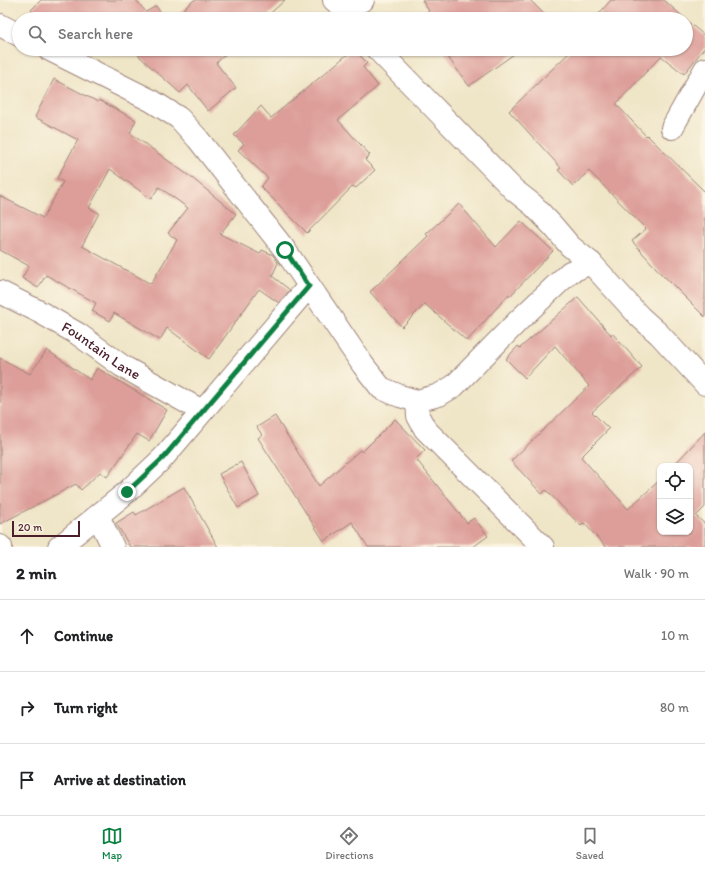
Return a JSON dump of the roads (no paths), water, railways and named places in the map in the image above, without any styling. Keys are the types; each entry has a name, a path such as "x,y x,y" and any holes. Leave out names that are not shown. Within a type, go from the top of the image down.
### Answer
{"street":[{"path":"343,9 363,0"},
{"path":"0,25 12,31"},
{"path":"62,56 152,101 179,118 198,139 285,250 363,365 381,388 400,396 416,400 439,395 454,386 519,320 570,272 591,263"},
{"path":"384,56 514,190 533,205 570,246 591,263 640,317 659,334 705,384"},
{"path":"672,128 705,69"},
{"path":"59,547 127,492 163,458 309,286"},
{"name":"Fountain Lane","path":"0,292 38,311 78,334 122,366 202,411"},
{"path":"416,400 418,416 425,429 542,547"},
{"path":"98,516 113,547"}]}
